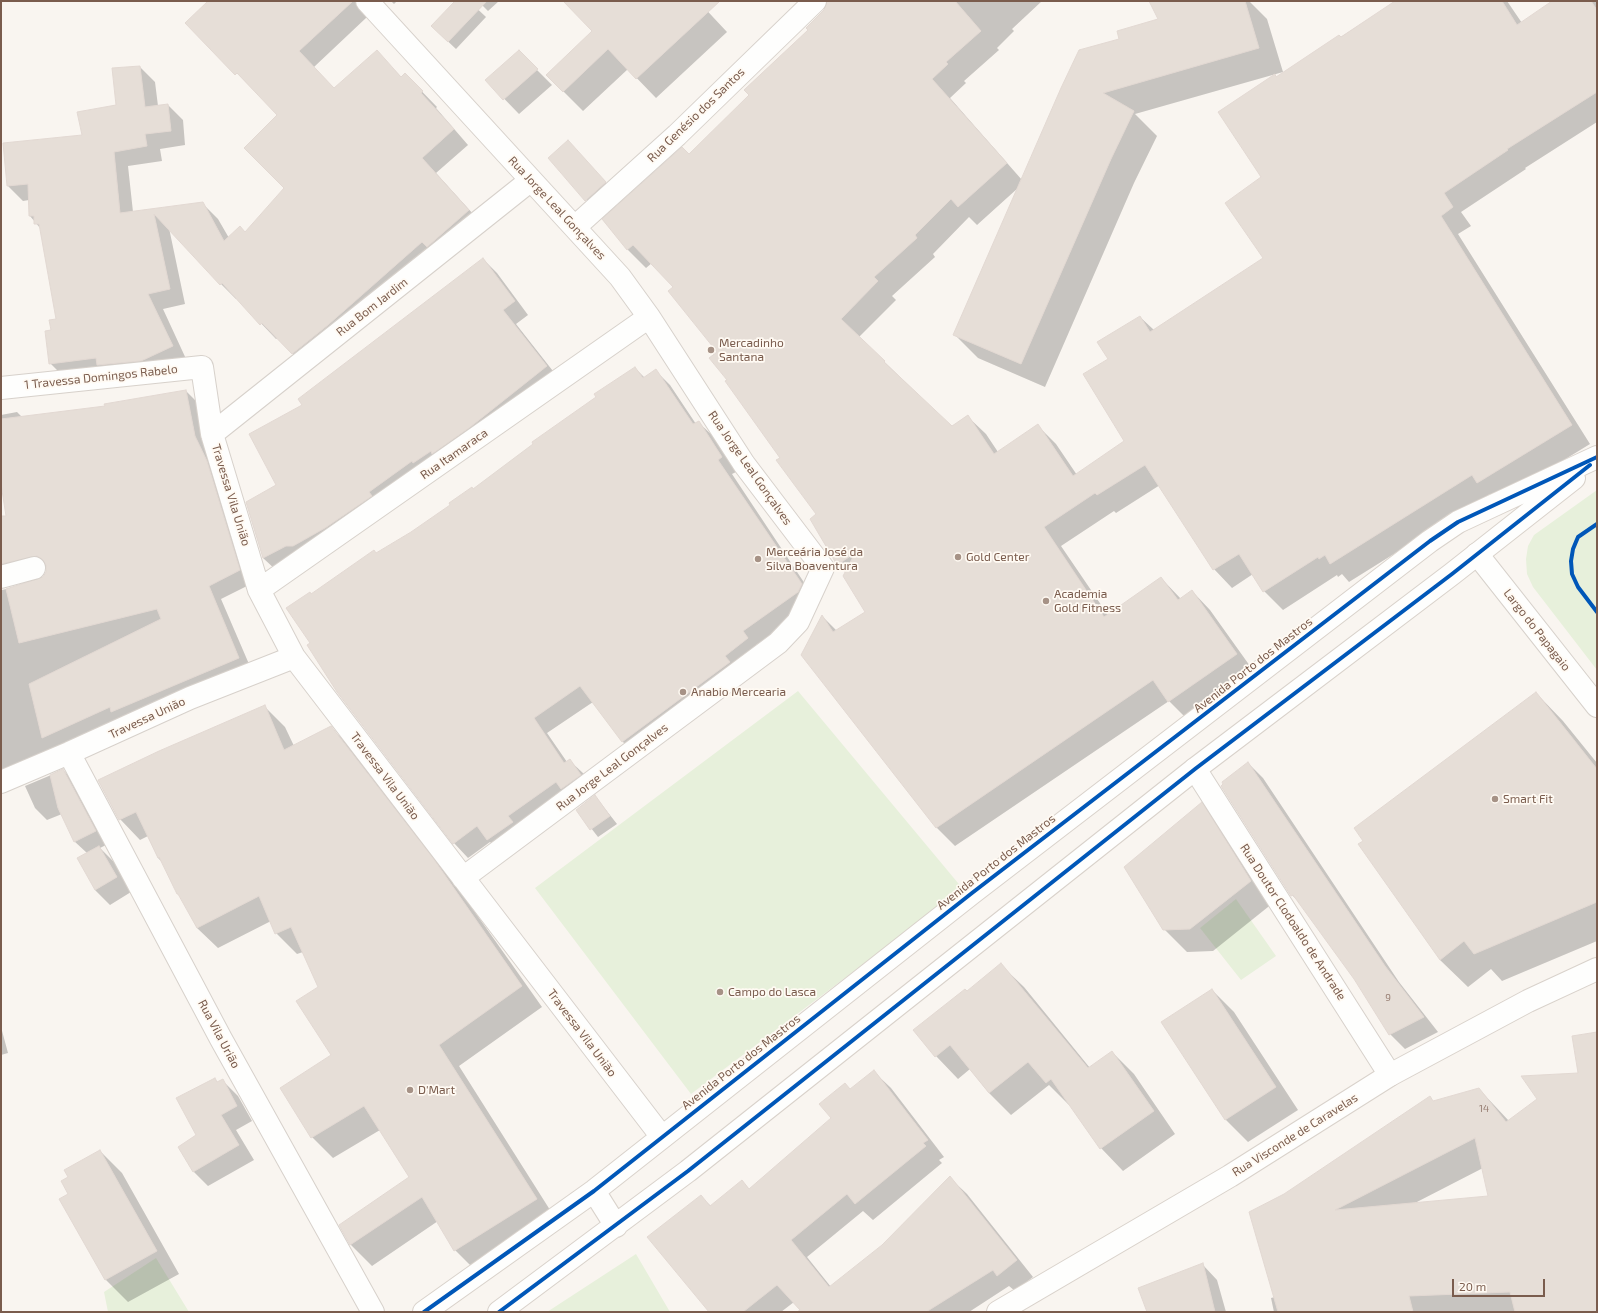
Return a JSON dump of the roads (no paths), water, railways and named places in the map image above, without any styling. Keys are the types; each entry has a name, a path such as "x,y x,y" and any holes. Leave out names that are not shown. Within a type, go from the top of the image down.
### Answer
{"street":[{"name":"Rua Jorge Leal Gonçalves","path":"367,1 620,277 649,317 744,464 822,568 798,622 778,643 463,878"},
{"name":"Rua Genésio dos Santos","path":"575,227 678,135 815,1"},
{"name":"Rua Bom Jardim","path":"212,434 531,180"},
{"name":"Rua Itamaraca","path":"259,590 649,317"},
{"name":"Travessa Vila União","path":"202,367 212,434 259,590 294,657 662,1137"},
{"name":"1 Travessa Domingos Rabelo","path":"1,388 202,367"},
{"name":"Avenida Porto dos Mastros","path":"499,1312 616,1226 1195,769 1477,554 1597,458"},
{"name":"Avenida Porto dos Mastros","path":"424,1312 594,1191 972,893 1430,541 1458,522 1597,458"},
{"name":"Largo do Papagaio","path":"1477,554 1597,706"},
{"path":"1,577 34,568"},
{"name":"Travessa União","path":"1,782 190,698 294,657"},
{"name":"Rua Vila Urião","path":"69,753 221,1039 373,1312"},
{"name":"Rua Doutor Clodoaldo de Andrade","path":"1195,769 1390,1075"},
{"name":"Rua Visconde de Caravelas","path":"998,1312 1230,1176 1390,1075 1521,1004 1597,969"},
{"path":"594,1191 616,1226"}],"place":[{"name":"Mercadinho Santana","path":"711,350"},
{"name":"Gold Center","path":"958,557"},
{"name":"Merceária José da Silva Boaventura","path":"758,559"},
{"name":"Academia Gold Fitness","path":"1046,601"},
{"name":"Anabio Mercearia","path":"683,692"},
{"name":"Smart Fit","path":"1495,799"},
{"name":"Campo do Lasca","path":"720,992"},
{"name":"D'Mart","path":"410,1090"}]}
